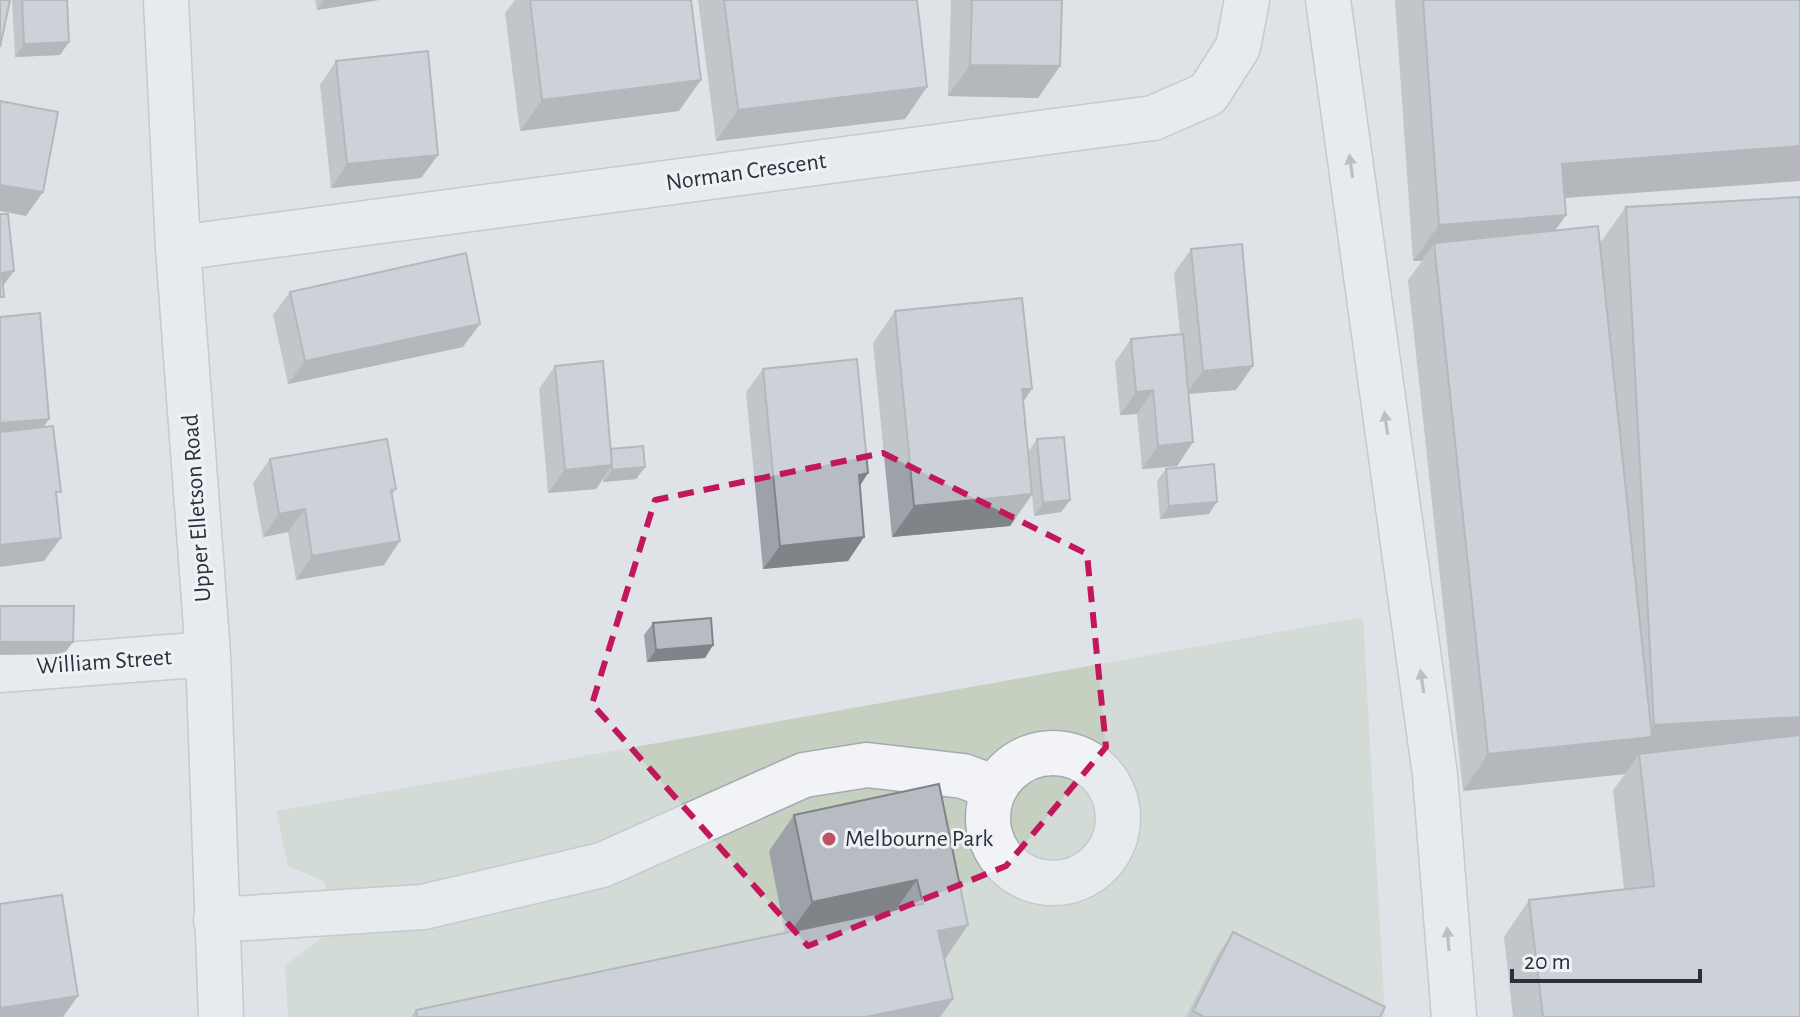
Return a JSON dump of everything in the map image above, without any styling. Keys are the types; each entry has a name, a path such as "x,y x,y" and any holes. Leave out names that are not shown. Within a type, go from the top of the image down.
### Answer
{"street":[{"name":"Upper Elletson Road","path":"166,0 178,248 208,654 221,1017"},
{"name":"Norman Crescent","path":"178,248 1153,118 1208,94 1238,47 1247,0"},
{"path":"1328,0 1435,775 1454,1017"},
{"name":"William Street","path":"0,670 208,654"},
{"path":"216,920 423,907 602,865 804,775 867,765 963,776 993,787"}],"highlighted area":[{"path":"883,453 1087,554 1106,747 1006,866 808,946 592,704 655,500"}],"green space":[{"name":"Melbourne Park","path":"1363,617 1385,1017 288,1017 285,965 328,933 325,882 288,866 276,811"}],"building":[{"path":"0,0 10,0 0,47"},
{"path":"22,0 67,0 69,42 24,44"},
{"path":"530,0 691,0 701,80 542,100"},
{"path":"724,0 917,0 927,87 738,110"},
{"path":"972,0 1062,0 1060,66 970,65"},
{"path":"1423,0 1800,0 1800,146 1562,164 1566,215 1439,225"},
{"path":"428,51 438,155 347,164 336,61"},
{"path":"0,101 58,112 43,192 0,185"},
{"path":"1800,197 1800,717 1654,725 1626,207"},
{"path":"0,214 8,214 14,271 2,273 4,297 0,297"},
{"path":"1598,226 1652,737 1488,754 1434,243"},
{"path":"1242,244 1253,366 1203,371 1191,249"},
{"path":"466,253 480,324 305,361 290,292"},
{"path":"1022,298 1032,389 1022,389 1032,494 914,506 895,311"},
{"path":"40,313 49,419 0,423 0,317"},
{"path":"1183,334 1193,442 1158,446 1153,390 1136,392 1131,339"},
{"path":"857,359 868,473 859,475 864,537 780,546 763,369"},
{"path":"603,361 612,465 565,470 555,366"},
{"path":"53,426 61,492 56,492 61,538 0,545 0,432"},
{"path":"1064,437 1070,500 1043,503 1037,439"},
{"path":"387,439 396,489 391,490 400,541 312,556 305,509 279,514 270,459"},
{"path":"643,446 645,467 612,470 611,449"},
{"path":"1214,464 1217,502 1169,506 1166,469"},
{"path":"0,606 74,606 73,642 0,642"},
{"path":"711,618 713,645 656,650 653,623"},
{"path":"1800,735 1800,1017 1543,1017 1529,900 1654,886 1639,754"},
{"path":"939,784 968,925 938,931 953,999 865,1017 417,1017 416,1010 923,904 917,880 812,902 794,815"},
{"path":"62,895 78,996 0,1008 0,904"},
{"path":"1233,932 1385,1007 1380,1017 1204,1017 1193,1011"}],"place":[{"name":"Melbourne Park","path":"829,839"}]}
